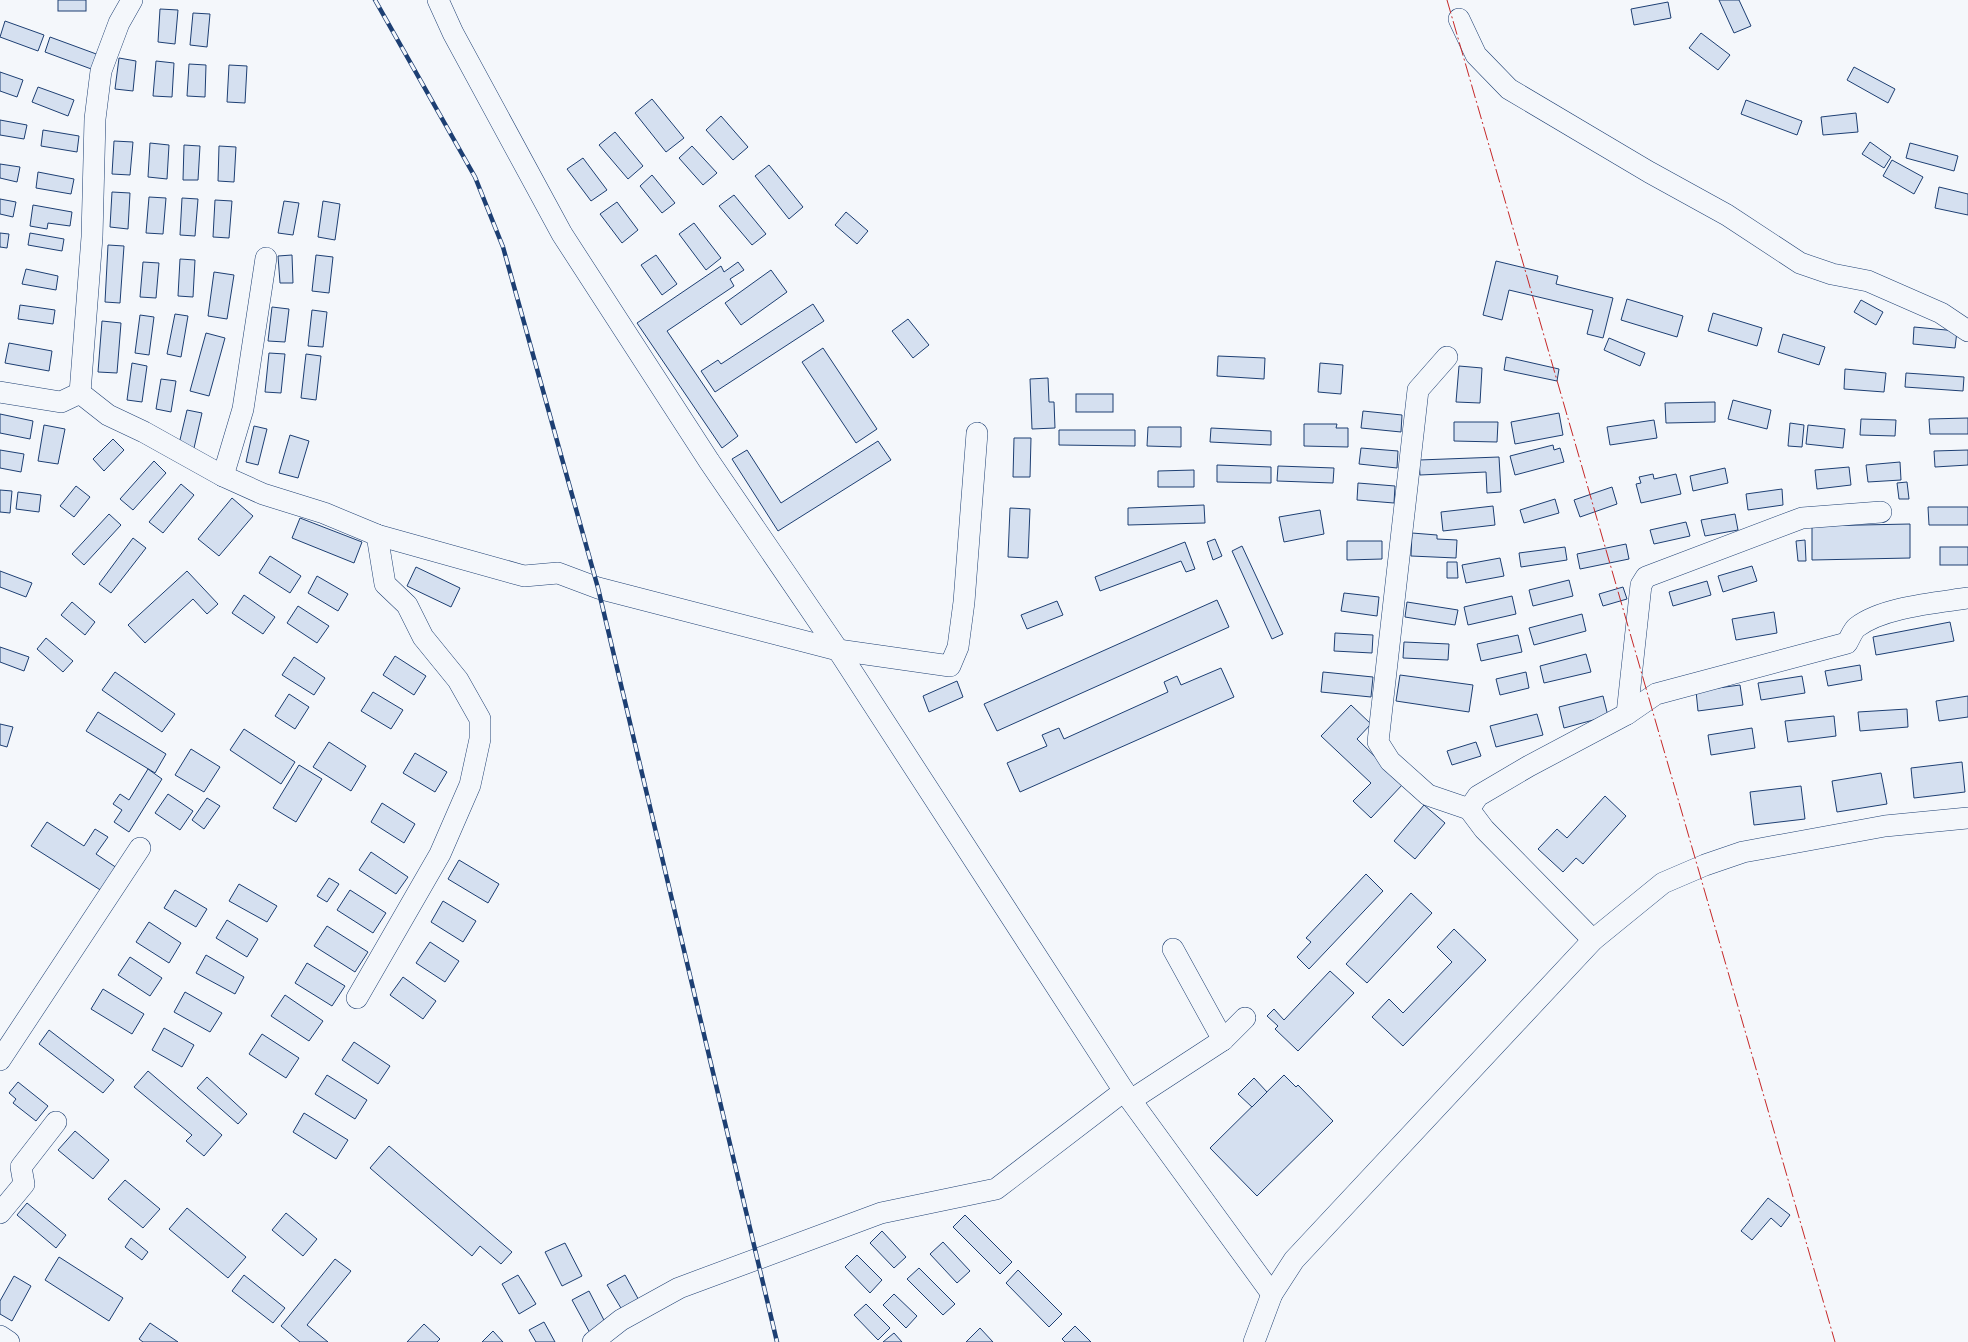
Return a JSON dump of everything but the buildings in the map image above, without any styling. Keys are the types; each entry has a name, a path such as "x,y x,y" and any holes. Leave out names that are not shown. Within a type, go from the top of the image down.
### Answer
{"street":[{"path":"80,394 92,237 95,119 101,70 119,23 132,0"},
{"path":"438,0 453,32 562,234 709,461 838,650 1128,1095 1272,1294"},
{"path":"1459,19 1476,54 1509,89 1649,172 1727,215 1800,263 1832,274 1868,281 1940,313 1968,331"},
{"path":"223,476 243,409 266,258"},
{"path":"1447,357 1418,390 1378,742 1390,762 1428,795 1469,809 1484,829 1593,940"},
{"path":"0,392 61,402 80,394"},
{"path":"80,394 108,415 144,432 223,476 263,494 324,513 377,535 524,576 558,573 598,588 838,650 950,666 958,648 964,602 977,433"},
{"path":"1627,714 1641,585 1646,577 1802,518 1881,512"},
{"path":"358,998 440,854 470,786 480,739 480,719 458,680 423,637 407,605 385,584 377,535"},
{"path":"1469,809 1478,796 1529,766 1627,714 1656,694 1848,643 1855,628 1877,615 1930,603 1968,598"},
{"path":"1254,1342 1272,1294 1294,1260 1593,940 1610,924 1663,883 1706,865 1743,852 1884,826 1968,818"},
{"path":"0,1060 140,848"},
{"path":"1173,949 1223,1040"},
{"path":"593,1342 621,1320 679,1288 881,1212 996,1189 1128,1095 1223,1040 1246,1018"},
{"path":"0,1213 24,1184 22,1167 56,1122"},
{"path":"0,1336 9,1342"}],"railway":[{"path":"375,0 475,177 503,247 598,588 777,1342"}],"power":[{"path":"1447,0 1835,1342"}]}
